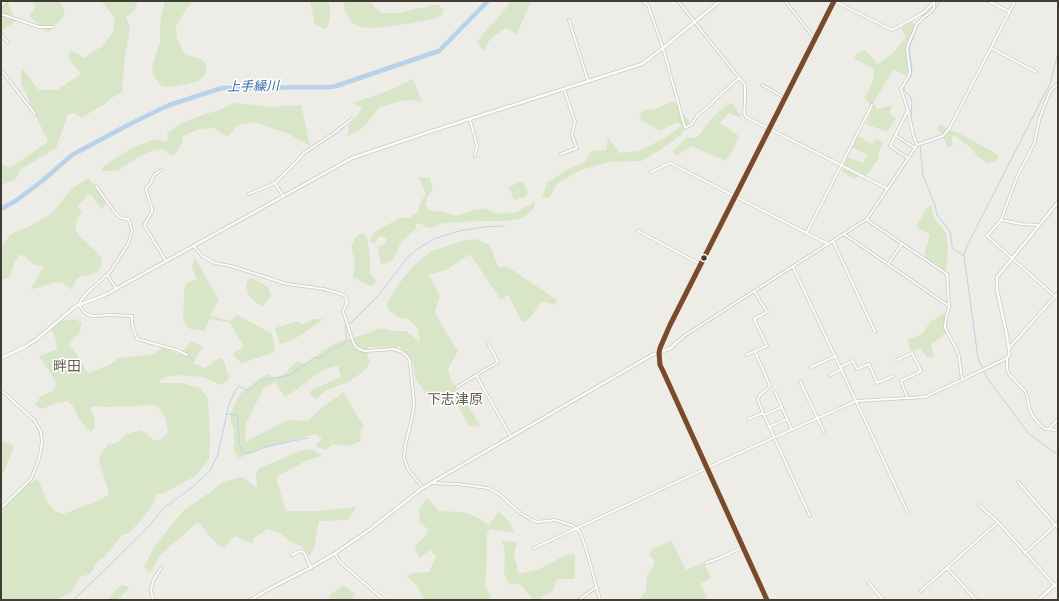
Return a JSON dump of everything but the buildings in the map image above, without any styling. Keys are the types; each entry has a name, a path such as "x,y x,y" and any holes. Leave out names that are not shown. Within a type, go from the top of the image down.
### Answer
{"main road":[{"path":"1,6 6,1"},
{"path":"767,600 660,365 659,353 664,337 834,1"}],"street":[{"path":"643,1 648,5 663,48 685,128 692,124 697,116 739,78"},
{"path":"678,1 745,85 744,115 769,130 888,190"},
{"path":"1,358 31,343 72,309 79,305 100,298 283,196 306,185 352,158 642,64 720,1"},
{"path":"785,1 815,39"},
{"path":"834,1 892,30 923,13 935,2"},
{"path":"988,1 1010,12"},
{"path":"250,600 335,554 431,483 652,355 671,348 684,336 866,219 888,190 918,144 942,136 949,129 1015,1"},
{"path":"918,144 913,134 901,89 910,72 907,48 917,24 931,12 934,8 935,2"},
{"path":"1,14 39,27 53,27"},
{"path":"569,20 588,81"},
{"path":"1,34 8,43"},
{"path":"991,48 1036,72"},
{"path":"1,70 35,114"},
{"path":"1058,84 1052,90 1047,100 1040,117 1034,144 1017,176 1001,220 987,236 1058,299"},
{"path":"762,86 785,98"},
{"path":"561,154 577,148 572,135 575,122 564,89"},
{"path":"807,232 872,105"},
{"path":"908,111 890,146 908,158"},
{"path":"249,194 275,183 304,153 352,120"},
{"path":"470,120 477,146 475,156"},
{"path":"895,135 915,148"},
{"path":"651,172 670,163 828,244"},
{"path":"161,170 154,175 150,184 146,188 152,212 144,225 166,261"},
{"path":"275,183 283,196"},
{"path":"79,305 81,300 88,292 107,275 125,249 132,231 129,220 121,218 116,214 96,186"},
{"path":"1058,202 998,274 997,280 997,290 1008,349 1007,368 1009,374 1025,391 1030,410 1034,418 1041,426 1058,430"},
{"path":"866,219 947,274 949,306 945,328 959,356 962,380"},
{"path":"1001,220 1021,224 1038,225"},
{"path":"638,231 702,264"},
{"path":"844,234 949,306"},
{"path":"833,241 875,332"},
{"path":"888,264 902,244"},
{"path":"194,246 202,256 217,263 287,284 324,289 344,295 347,302 343,311 356,347 365,351 394,349 406,355 410,362 414,403 404,458 408,468 423,488"},
{"path":"793,267 836,356 907,511"},
{"path":"107,275 116,288"},
{"path":"746,355 767,346 754,319 767,312 754,291"},
{"path":"1008,349 1058,293"},
{"path":"79,305 85,313 92,316 132,316 132,324 138,339 177,350 187,355"},
{"path":"457,387 498,362 488,343"},
{"path":"755,351 770,386 759,396 758,400 810,516"},
{"path":"897,360 912,354 920,371 901,381 907,397"},
{"path":"811,367 836,356"},
{"path":"534,548 856,401 925,397 1007,358"},
{"path":"830,375 853,361 857,369 869,364 877,383 893,376"},
{"path":"476,375 511,437"},
{"path":"800,381 824,432"},
{"path":"1,390 34,420 41,432 42,443 39,459 31,479 1,508"},
{"path":"775,392 792,430"},
{"path":"748,419 782,407"},
{"path":"769,426 787,419"},
{"path":"1049,429 1058,419"},
{"path":"1018,482 1057,524 1058,528"},
{"path":"431,483 457,484 488,488 498,493 526,517 532,520 537,522 556,520 576,528 580,532 586,549 600,600"},
{"path":"979,505 998,522 1058,589"},
{"path":"921,591 998,522"},
{"path":"1025,553 1057,524"},
{"path":"706,563 743,547"},
{"path":"292,555 300,551 304,552 311,568"},
{"path":"335,554 341,563 384,600"},
{"path":"153,600 152,592 150,590 153,581 161,568"},
{"path":"947,568 976,600"},
{"path":"1038,600 1058,582"},
{"path":"869,583 883,600"},
{"path":"580,600 596,587"}],"green space":[{"path":"1,1 7,2 16,21 1,31"},
{"path":"22,1 57,1 62,5 65,15 48,33 29,16 36,7 33,2 23,3"},
{"path":"101,1 138,1 134,11 126,17 130,28 124,63 122,93 113,97 103,105 81,118 74,113 68,114 56,148 20,170 16,179 1,185 1,164 10,168 48,142 21,83 21,72 23,69 39,90 57,90 81,74 68,58 71,50 84,58 102,46 113,32 115,18"},
{"path":"165,1 193,1 176,25 177,38 183,51 189,56 201,59 206,64 206,73 199,81 173,87 162,86 154,77 152,66 160,42 161,17"},
{"path":"310,1 328,1 330,7 330,18 328,26 325,29 315,25"},
{"path":"343,1 371,1 373,6 382,13 398,13 433,5 439,5 444,10 442,15 433,19 376,28 359,27 351,22 345,11"},
{"path":"509,1 536,1 530,3 517,34 506,28 491,38 483,51 477,42 508,6"},
{"path":"909,22 912,22 915,26 906,47 909,64 907,76 893,70 873,103 878,109 893,105 889,113 896,118 887,132 866,124 873,107 864,98 872,84 875,70 854,58 857,54 865,50 878,64 895,51 906,37 901,29"},
{"path":"413,79 422,102 411,100 401,101 380,107 366,124 358,131 348,136 349,125 362,107 352,103 385,92"},
{"path":"674,101 690,121 681,135 666,146 642,161 609,162 581,170 557,184 549,198 542,197 547,183 568,169 584,163 592,151 606,150 608,138 620,153 638,151 665,138 681,126 678,122 659,131 641,120 639,115 644,110 655,109"},
{"path":"233,103 271,107 301,105 310,146 289,134 254,122 238,125 228,136 214,128 200,129 182,136 183,140 179,149 174,155 170,155 162,149 154,150 140,156 117,171 102,171 102,168 105,165 132,148 155,139 166,142 168,141 167,133 182,123 217,111"},
{"path":"733,103 742,118 728,113 720,123 739,136 732,152 725,161 692,146 677,155 672,152 686,138 696,138 710,120 725,106"},
{"path":"940,125 999,155 996,161 987,163 977,156 969,146 955,136 952,136 951,138 953,145 947,147 944,137 937,128"},
{"path":"858,136 872,144 877,139 883,143 878,153 879,158 867,175 858,176 855,179 842,172 847,157 863,163 867,155 851,147"},
{"path":"419,177 430,178 433,190 428,196 425,204 430,211 443,212 456,216 487,208 491,212 500,214 517,212 534,202 535,206 523,218 507,221 442,223 431,228 421,224 416,224 416,229 401,242 394,258 388,263 381,264 378,250 381,245 384,245 387,238 379,236 375,243 371,242 370,240 374,233 388,224 400,218 409,218 418,212 420,203 426,194"},
{"path":"89,178 106,204 101,209 90,193 77,206 82,211 76,224 76,231 102,259 101,268 94,274 81,276 76,280 72,290 63,283 55,282 30,290 44,266 35,265 23,255 20,255 14,263 10,277 1,280 1,246 11,234 32,225 51,214 73,188"},
{"path":"522,181 528,192 525,197 514,200 509,187"},
{"path":"931,205 934,218 946,233 948,248 946,271 924,256 930,235 916,226 927,208"},
{"path":"361,233 366,235 368,241 370,274 377,281 371,287 353,277 355,262 351,246 356,237"},
{"path":"475,239 490,245 498,267 508,267 557,300 555,305 542,301 528,320 522,322 508,295 501,300 470,254 448,269 429,275 440,296 435,312 458,351 448,369 451,380 480,425 475,427 469,425 450,393 440,404 425,393 416,379 412,360 400,347 368,347 367,353 370,362 367,368 346,383 327,390 316,399 310,395 311,390 341,377 338,366 324,369 285,397 275,382 263,389 246,424 245,442 288,420 307,421 344,392 364,426 360,432 361,441 349,446 333,444 326,450 316,447 317,443 322,439 316,434 261,449 239,458 234,452 234,431 231,421 231,412 240,394 267,374 276,378 286,373 296,361 304,364 335,343 381,328 392,331 406,331 420,342 418,329 408,318 402,319 388,310 387,303 412,267 432,251 464,240"},
{"path":"195,257 219,299 210,316 231,321 237,315 263,329 272,334 275,352 242,364 232,354 244,347 230,323 210,319 204,331 190,329 183,322 184,293 186,283 197,279 192,268"},
{"path":"252,278 268,287 271,294 269,299 262,307 248,294 246,285 248,280"},
{"path":"946,312 943,327 946,333 931,344 934,358 927,357 920,348 911,351 907,340 922,334 930,322"},
{"path":"75,319 82,323 80,332 68,344 75,352 88,373 109,365 119,358 154,354 162,347 179,354 192,341 203,347 193,363 205,368 219,358 224,361 229,379 221,385 203,377 176,375 161,379 159,383 182,383 201,388 208,399 210,440 209,460 194,477 163,494 157,493 153,505 143,518 128,534 123,534 105,556 97,562 90,574 80,577 71,592 56,600 1,600 1,510 22,487 38,479 47,502 55,511 63,514 98,501 109,494 99,461 102,451 108,444 115,444 127,434 141,430 156,441 163,438 168,432 165,418 160,409 154,405 90,407 95,420 95,427 91,432 78,417 73,406 67,401 56,403 42,409 35,405 40,397 54,390 56,383 39,356 57,349 55,338 51,329 55,322"},
{"path":"313,319 324,319 293,340 280,344 275,328 298,321 302,325"},
{"path":"1,440 14,446 1,479"},
{"path":"312,449 322,456 306,461 276,477 286,511 319,511 356,507 352,515 347,520 319,521 314,548 310,557 302,547 288,540 280,533 268,529 255,537 252,544 235,536 224,548 216,543 198,522 160,555 150,573 144,566 156,544 184,510 212,491 222,482 242,477 257,488 256,475 258,469 300,451"},
{"path":"427,498 439,511 469,514 489,525 499,511 510,523 515,533 490,529 487,534 485,585 491,600 424,600 417,585 406,576 412,573 429,572 436,556 430,550 419,558 414,546 425,537 428,529 420,523 419,509"},
{"path":"671,540 686,570 704,563 711,578 701,583 707,599 639,600 646,591 647,576 654,564 654,560 648,554 655,548"},
{"path":"502,541 517,542 514,555 518,574 537,570 568,554 575,555 575,579 557,579 552,592 543,596 541,600 533,600 519,583 510,585 504,573 505,551"},
{"path":"121,585 130,587 118,600 107,600"},
{"path":"343,585 355,594 351,600 333,600 328,596"}],"waterway":[{"name":"上手繰川","path":"1,209 17,200 42,181 72,155 169,105 222,88 336,86 439,51 488,1"},
{"path":"914,135 911,117 912,102 910,96 904,90 904,86 911,76 912,66 909,52 910,46 918,25 932,13 939,1"},
{"path":"1058,53 1050,84 967,246 964,255 978,358 987,378 1029,434 1058,455"},
{"path":"915,138 920,145 923,175 935,205 937,215 950,231 952,248 963,255"},
{"path":"73,600 145,530 164,508 191,488 210,471 218,454 228,408 234,393 239,386 248,391 260,381 290,375 314,358 319,358 347,341 345,326 353,321 378,296 408,257 417,249 434,239 459,231 484,227 504,226"},
{"path":"227,414 237,415 238,417 239,442 241,449 246,453 265,447 307,438"}],"transit line":[{"path":"767,600 660,365 659,353 670,325 834,1"}],"district":[{"name":"畔田","path":"67,367"},
{"name":"下志津原","path":"455,400"}]}
